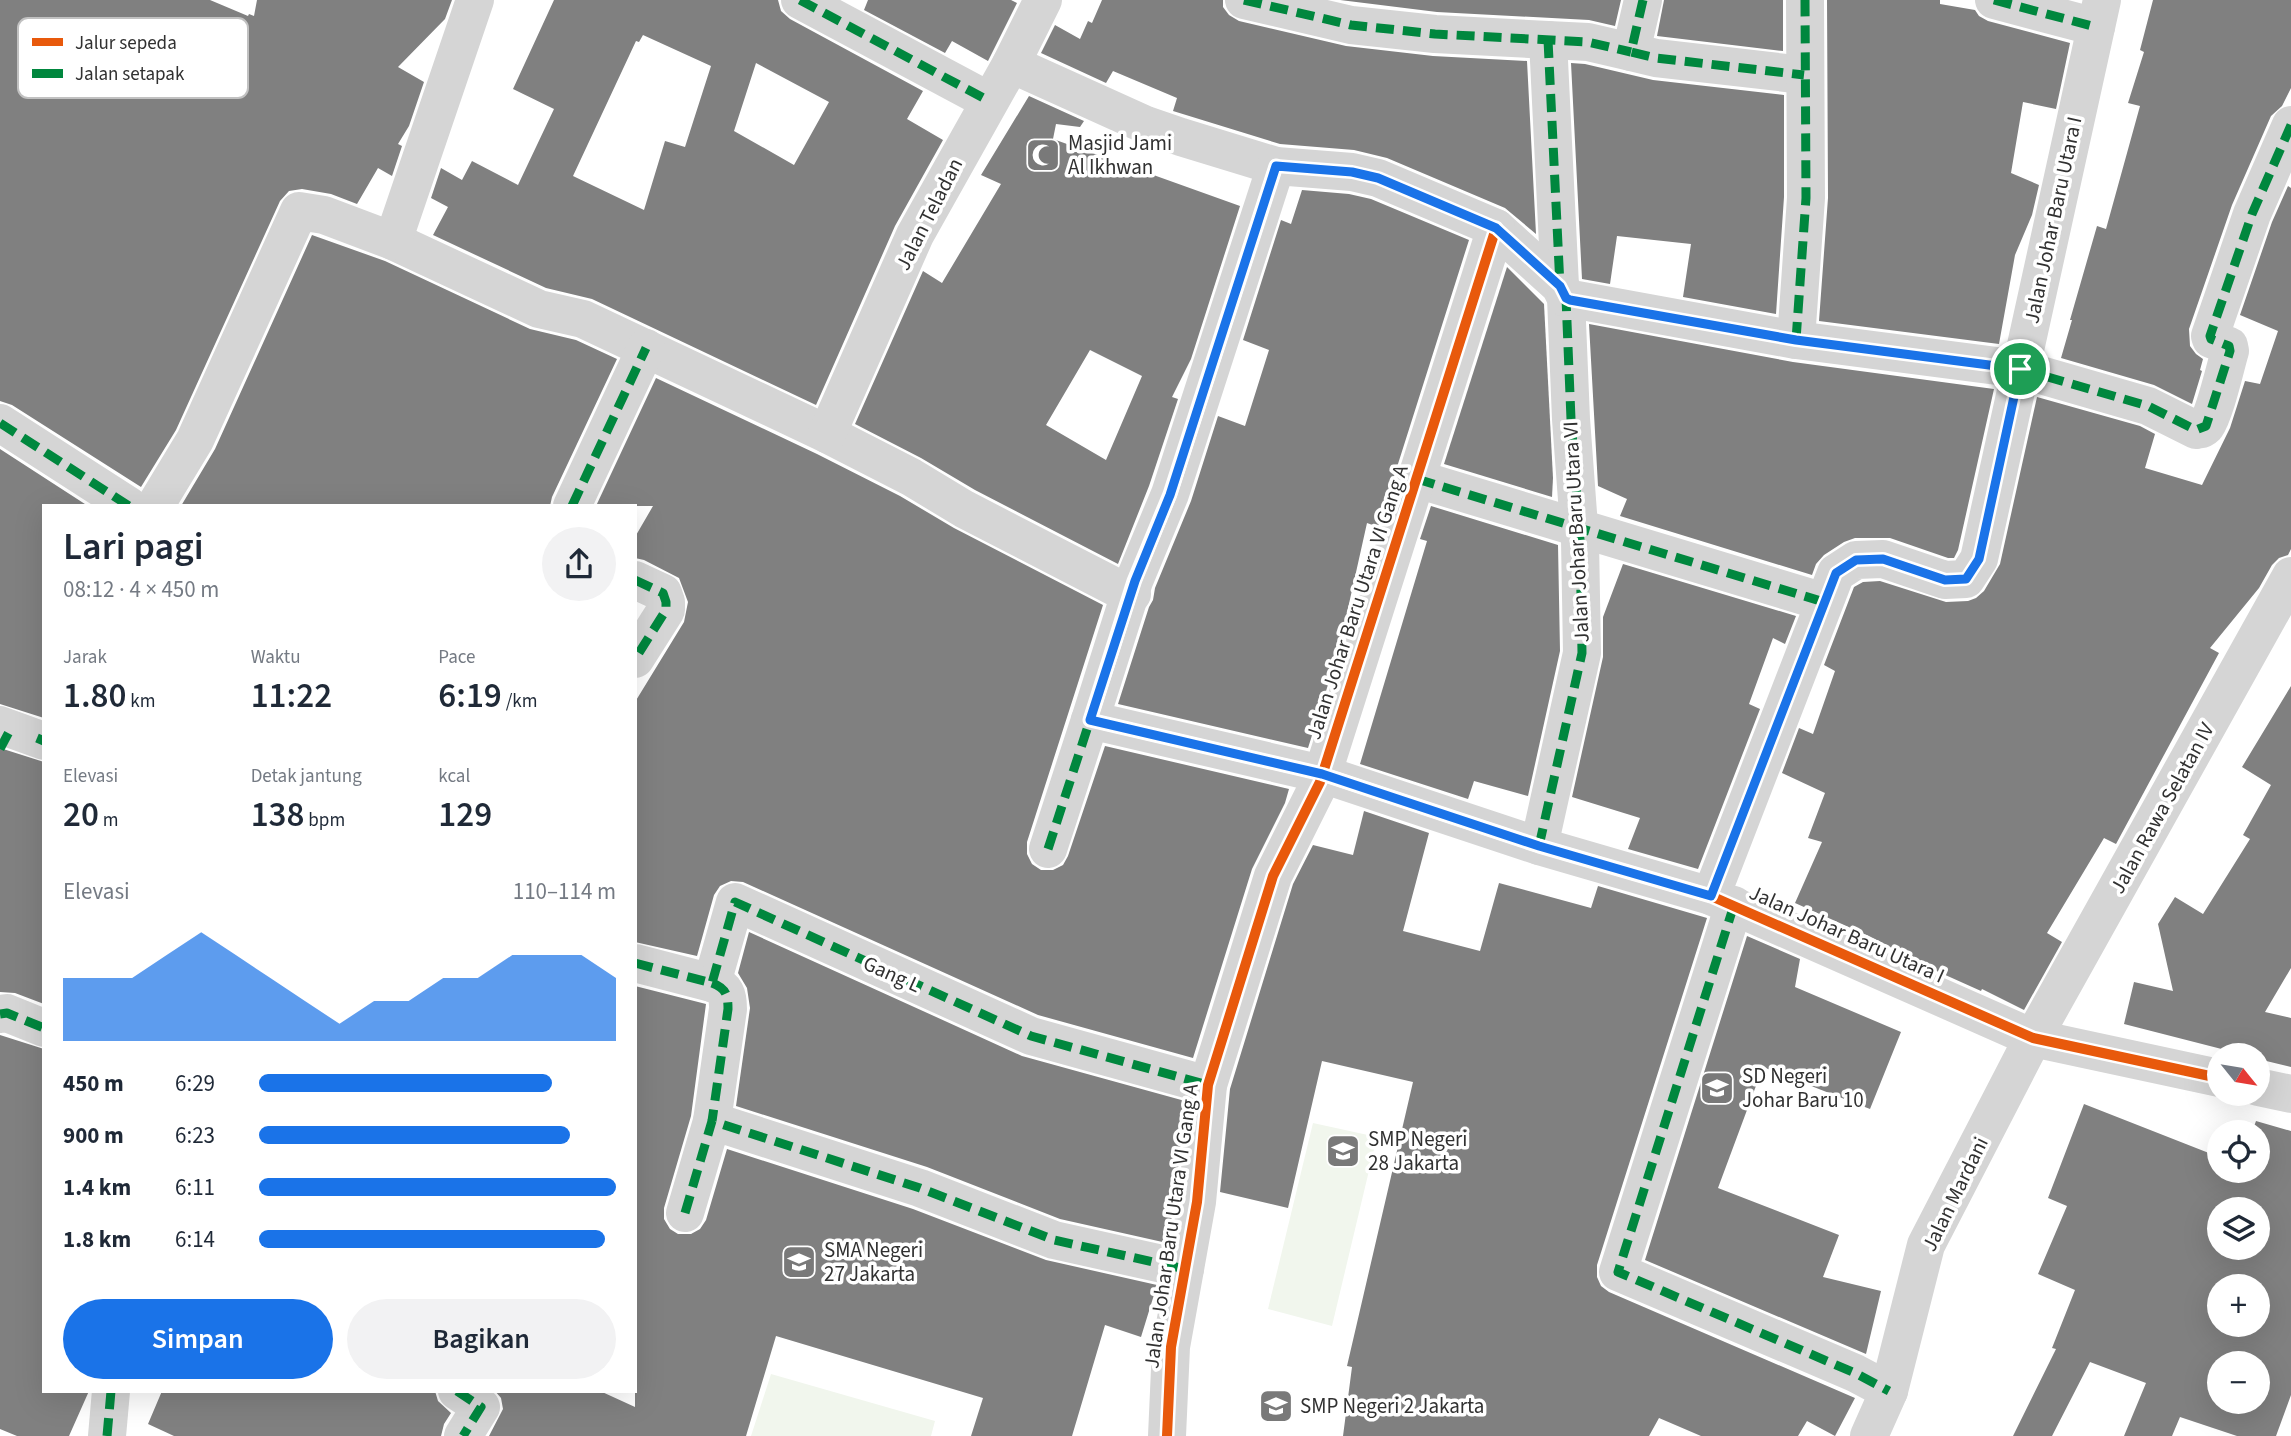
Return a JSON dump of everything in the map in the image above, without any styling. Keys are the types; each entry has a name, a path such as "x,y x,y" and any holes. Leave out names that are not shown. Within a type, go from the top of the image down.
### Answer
{"street":[{"path":"393,241 475,0"},
{"path":"800,0 989,101"},
{"name":"Jalan Teladan","path":"827,434 915,235 1044,0"},
{"path":"1244,0 1351,25 1435,34 1588,42 1656,58 1804,75"},
{"path":"1632,52 1643,0"},
{"path":"1796,340 1806,198 1805,0"},
{"path":"1994,0 2099,13"},
{"name":"Jalan Johar Baru Utara I","path":"1723,900 1836,573 1856,560 1883,559 1945,580 1966,579 1979,559 2099,13"},
{"name":"Jalan Johar Baru Utara VI","path":"1539,846 1582,653 1579,528 1548,40"},
{"path":"1011,64 1146,125 1276,166 1352,172 1378,178 1496,228 1563,292 1796,340 2020,369 2148,406 2196,430 2206,426 2230,351 2229,346 2211,339 2210,336 2252,214 2291,125"},
{"path":"1048,849 1135,581 1170,495 1276,166"},
{"path":"156,504 195,440 299,211 324,215 393,241 539,309 583,319 827,434 911,477 976,516 1122,592 1132,594"},
{"name":"Jalan Johar Baru Utara VI Gang A","path":"1167,1436 1171,1347 1197,1202 1208,1085 1273,876 1322,774 1496,228"},
{"path":"573,504 646,348"},
{"path":"0,424 126,504"},
{"path":"1417,479 1824,602"},
{"name":"Jalan Rawa Selatan IV","path":"2033,1038 2291,576"},
{"path":"637,581 663,593 666,610 637,656"},
{"name":"Jalan Johar Baru Utara I","path":"1090,720 1322,774 1539,846 1723,900 2033,1038 2207,1075"},
{"path":"1723,900 1618,1272 1855,1373 1889,1391"},
{"name":"Gang L","path":"712,983 736,902 1031,1037 1208,1085"},
{"path":"637,964 712,983 723,988 728,996 712,1121 685,1213"},
{"path":"0,1014 7,1013 42,1026"},
{"name":"Jalan Mardani","path":"1869,1436 1889,1391 1926,1245 2033,1038"},
{"path":"2270,1090 2291,1094"},
{"path":"712,1121 920,1188 1054,1240 1185,1269"},
{"path":"107,1436 111,1393"},
{"path":"460,1393 481,1407 463,1436"}],"shaded area":[{"path":"1313,1123 1377,1137 1332,1326 1268,1309"},
{"path":"771,1374 935,1421 931,1436 751,1436"}],"building":[{"path":"0,0 210,0 254,16 257,0 452,0 445,19 398,67 424,82 409,126 398,144 402,146 392,176 378,168 357,204 331,194 302,189 289,191 280,201 176,430 141,487 12,405 0,401"},
{"path":"554,0 778,0 781,11 790,19 923,91 907,119 943,140 895,226 816,405 592,299 546,288 433,235 448,207 431,198 441,168 462,180 472,161 518,185 554,109 513,89","holes":["643,35 711,66 685,147 665,141 644,210 573,176 636,41 639,42","756,63 829,102 794,165 734,131"]},
{"path":"868,0 1011,0 1017,3 988,61 952,41 945,53 864,10"},
{"path":"1102,0 1223,0 1223,7 1229,15 1239,21 1346,46 1433,56 1527,61 1536,234 1505,208 1387,158 1354,150 1280,144 1173,111 1177,98 1113,71 1106,83 1041,53 1055,25 1080,39 1088,21 1092,23"},
{"path":"1340,0 1621,0 1615,26 1589,20 1437,12"},
{"path":"1664,0 1783,0 1783,51 1657,36"},
{"path":"1827,0 1940,0 1940,4 1975,10 1988,21 2070,43 2056,109 2023,102 2011,173 2039,185 2032,215 2015,255 1999,344 1819,321 1828,198"},
{"path":"2153,0 2291,0 2291,88 2282,106 2271,116 2232,205 2189,329 2190,346 2203,359 2192,404 2154,385 2061,358 2097,226 2106,229 2140,106 2128,103 2144,52 2140,50"},
{"path":"1571,63 1653,80 1784,95 1784,197 1776,314 1683,297 1691,244 1617,236 1610,284 1582,279"},
{"path":"1029,96 1084,121 1080,127 1056,124 1053,139 1240,206 1191,359 1172,397 1178,399 1149,486 1118,564 855,424 923,271 942,283 1001,184 981,175","holes":["1090,350 1142,376 1106,460 1046,425"]},
{"path":"2288,186 2291,188 2291,549 2288,555 2279,558 2272,565 2259,588 2210,648 2219,653 2116,844 2104,838 2047,933 2062,942 2024,1010 1795,903 1822,842 1808,838 1825,793 1782,773 1799,728 1813,734 1835,671 1824,665 1854,587 1863,582 1880,581 1946,602 1968,601 1984,591 2000,564 2037,397 2140,426 2155,434 2145,468 2202,485 2230,428 2245,381 2260,384 2278,331 2240,315 2272,222"},
{"path":"1302,190 1349,194 1371,199 1469,240 1378,527 1367,523 1338,653 1308,748 1118,704 1155,588 1191,501 1218,416 1245,426 1269,350 1243,340 1281,220 1291,224"},
{"path":"312,235 385,261 530,329 576,340 617,359 550,504 182,504 215,449"},
{"path":"1507,267 1544,304 1552,497 1444,464"},
{"path":"1589,324 1793,362 1994,389 1954,558 1890,538 1855,538 1824,555 1816,564 1812,575 1620,516 1627,499 1598,486"},
{"path":"656,378 900,496 954,528 1103,605 1027,842 1027,854 1032,864 1041,870 1053,870 1063,865 1105,746 1289,789 1285,803 1252,869 1193,1058 1038,1015 743,882 731,881 720,886 714,895 697,956 637,942 637,699 684,622 688,602 679,578 637,558 637,534 653,506 597,504"},
{"path":"0,449 85,504 42,504 42,717 0,704"},
{"path":"1431,506 1558,545 1560,651 1528,796 1474,781 1468,799 1360,764 1427,541 1420,539"},
{"path":"1623,564 1796,616 1785,644 1773,638 1749,704 1760,709 1698,869 1628,849 1640,818 1572,797 1603,657 1603,617"},
{"path":"2291,686 2291,968 2265,1012 2291,1018 2291,1067 2270,1062 2270,1043 2207,1043 2207,1045 2124,1024 2134,982 2173,991 2158,924 2175,897 2203,914 2250,839 2243,835 2271,785 2242,767"},
{"path":"0,748 42,761 42,1003 15,993 0,992"},
{"path":"1364,811 1429,833 1403,931 1480,951 1499,883 1591,908 1598,886 1707,918 1597,1265 1597,1277 1601,1286 1609,1292 1855,1398 1835,1436 1807,1421 1798,1436 1701,1436 1659,1418 1649,1436 1343,1436 1352,1367 1347,1366 1413,1082 1322,1061 1288,1208 1220,1192 1230,1089 1293,884 1313,845 1353,855"},
{"path":"749,932 1022,1056 1185,1101 1175,1199 1167,1243 1060,1219 927,1167 736,1106 750,1008 747,988 738,973"},
{"name":"SD Negeri Johar Baru 10","path":"1747,936 1800,959 1795,987 1901,1032 1870,1109 1763,1067 1718,1188 1839,1235 1823,1277 1881,1291 1866,1354 1645,1260"},
{"path":"637,987 706,1004 691,1116 664,1208 664,1219 670,1229 678,1234 691,1234 700,1229 706,1220 727,1149 913,1209 1046,1260 1157,1285 1141,1337 1105,1325 1072,1436 971,1436 983,1398 776,1336 746,1436 489,1436 503,1409 501,1398 497,1393 604,1393 635,1407"},
{"path":"0,1035 42,1048 42,1393 88,1393 69,1436 17,1436 0,1429"},
{"path":"2084,1104 2207,1152 2207,1183 2270,1183 2270,1125 2291,1131 2291,1395 2276,1436 2237,1436 2180,1417 2172,1436 2124,1436 2146,1383 2090,1362 2052,1436 2013,1436 2056,1349 2052,1348 2075,1290 2038,1274 2067,1206 2048,1198"},
{"path":"161,1393 436,1393 438,1401 451,1413 441,1436 174,1436 148,1424"}],"marked path":[{"path":"800,0 989,101"},
{"path":"1244,0 1351,25 1435,34 1588,42 1631,52"},
{"path":"1643,0 1631,52 1656,58 1804,75"},
{"path":"1796,340 1806,198 1805,0"},
{"path":"1994,0 2096,27"},
{"path":"1548,40 1560,286"},
{"path":"1711,896 1836,573 1856,560 1883,559 1945,580 1966,579 1979,559 2020,369 2148,406 2196,430 2206,426 2230,351 2229,346 2211,339 2210,336 2252,214 2291,125"},
{"path":"1539,846 1582,653 1580,540 1566,298"},
{"path":"573,504 646,348"},
{"path":"0,423 126,504"},
{"path":"1417,479 1824,602"},
{"path":"637,581 663,593 666,602 666,610 637,656"},
{"path":"1048,849 1090,720"},
{"path":"0,749 10,730"},
{"path":"37,738 42,740"},
{"path":"637,964 712,983 735,902 1031,1036 1208,1085"},
{"path":"1734,905 1618,1272 1855,1373 1889,1391"},
{"path":"712,983 725,993 728,1009 712,1121"},
{"path":"0,1014 7,1013 42,1027"},
{"path":"685,1213 712,1121 920,1188 1054,1240 1185,1269"},
{"path":"107,1436 111,1393"},
{"path":"460,1393 481,1407 463,1436"}],"cycle path":[{"path":"1276,166 1170,494 1134,581 1090,720 1322,774 1539,846 1711,896 2033,1038 2207,1075"},
{"path":"1167,1436 1171,1347 1197,1202 1208,1085 1273,876 1320,782 1496,228"}],"place":[{"name":"Masjid Jami Al Ikhwan","path":"1043,155"},
{"name":"SD Negeri Johar Baru 10","path":"1717,1088"},
{"name":"SMP Negeri 28 Jakarta","path":"1343,1151"},
{"name":"SMA Negeri 27 Jakarta","path":"799,1262"},
{"name":"SMP Negeri 2 Jakarta","path":"1276,1406"}],"route":[{"path":"1276,166 1352,172 1378,178 1496,228 1560,286 1570,300 1796,340 2020,369 1979,559 1966,579 1945,580 1883,559 1856,560 1836,573 1711,896 1539,846 1322,774 1090,720 1135,581 1170,495 1276,166"}]}
